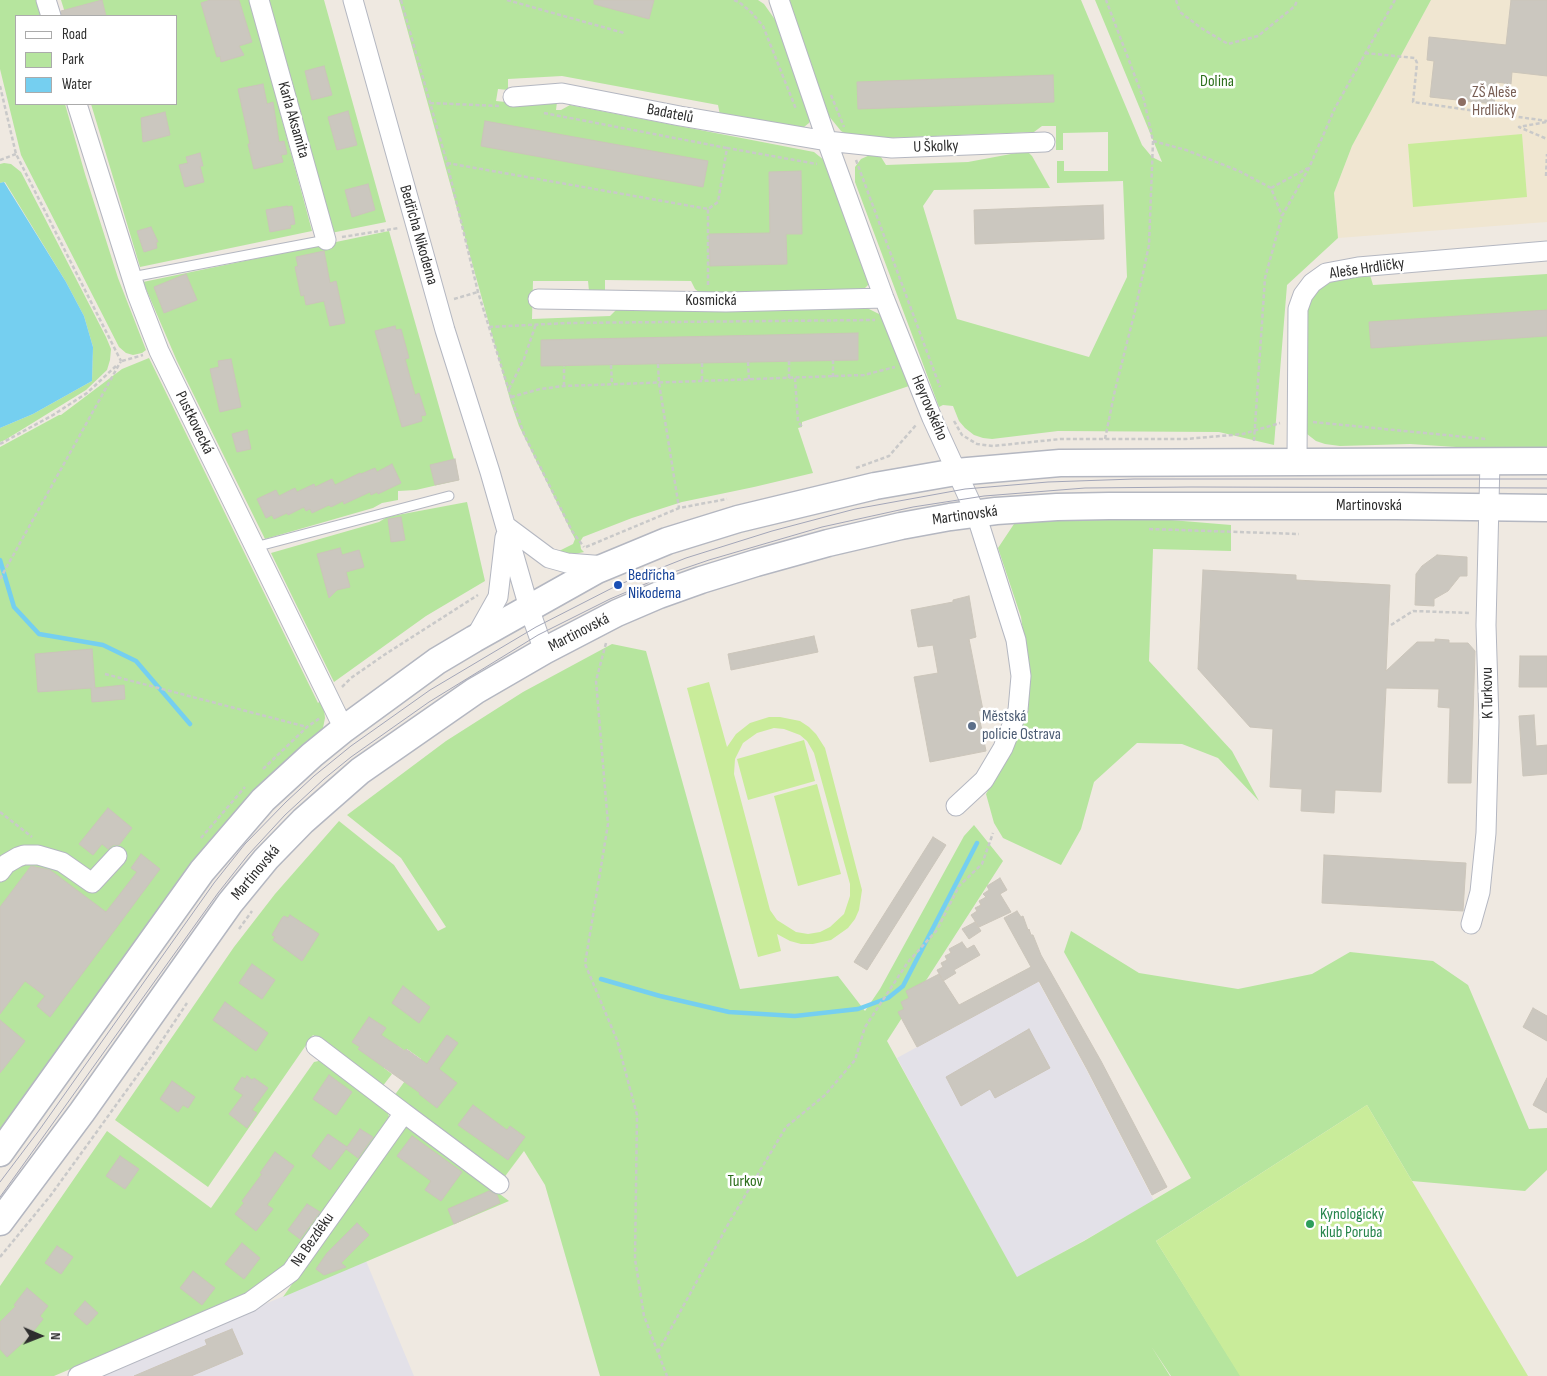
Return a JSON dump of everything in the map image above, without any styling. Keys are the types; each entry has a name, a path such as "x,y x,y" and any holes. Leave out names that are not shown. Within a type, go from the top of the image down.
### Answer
{"street":[{"path":"46,0 51,15"},
{"name":"Karla Aksamita","path":"259,0 326,240"},
{"name":"Bedřicha Nikodema","path":"354,0 442,321 506,526 529,608 544,651"},
{"name":"Heyrovského","path":"779,0 827,141 884,298 923,396 976,514 1016,640 1021,676 1018,710 1003,748 984,780 956,806"},
{"name":"Badatelů","path":"508,102 562,93 680,116 827,141"},
{"name":"Pustkovecká","path":"77,105 132,277 159,351 344,729"},
{"name":"U Školky","path":"827,141 892,148 1045,142"},
{"name":"Aleše Hrdličky","path":"1297,461 1298,309 1303,295 1312,282 1326,273 1358,267 1547,251"},
{"name":"Kosmická","path":"538,299 708,301 884,298"},
{"name":"K Turkovu","path":"1471,924 1480,892 1486,834 1489,722 1486,614 1490,461"},
{"path":"0,1153 178,904 217,852 262,800 344,729 438,661 606,566 667,541 755,515 865,488 956,472 1060,463 1547,461"},
{"name":"Martinovská","path":"0,1222 76,1120 219,919 275,848 328,797 383,754 475,691 544,651 638,604 726,572 858,536 917,523 976,514 1037,508 1109,506 1488,506 1547,508"},
{"path":"506,526 542,554 558,561 606,566"},
{"name":"Bedřicha Nikodema","path":"474,639 494,605 500,589 506,526"},
{"path":"0,872 6,864 18,857 38,855 62,862 92,883 117,856"},
{"path":"316,1046 499,1184"},
{"name":"Na Bezděku","path":"78,1376 250,1302 291,1272 404,1113"}],"lane":[{"path":"132,277 326,240"},
{"path":"255,547 449,496"}],"path":[{"path":"401,0 447,163 478,292 511,397 528,443 572,530 585,547 558,561"},
{"path":"506,0 624,33"},
{"path":"734,0 752,13 763,26 797,111"},
{"path":"1105,439 1149,244 1153,141 1144,100 1106,0"},
{"path":"1176,0 1180,12 1201,28 1228,44 1258,36 1295,6 1297,0"},
{"path":"1254,431 1265,278 1282,216 1309,168 1335,108 1395,0"},
{"path":"1366,53 1415,58 1417,63 1413,102 1547,121"},
{"path":"0,86 16,154 121,361"},
{"path":"828,88 943,396"},
{"path":"430,103 508,102"},
{"path":"541,112 818,164"},
{"path":"1547,121 1519,127 1547,139"},
{"path":"1153,141 1186,150 1239,171 1271,188 1282,216"},
{"path":"447,163 708,209 718,202 727,148"},
{"path":"0,160 16,154"},
{"path":"1546,176 1547,154"},
{"path":"1271,188 1309,168"},
{"path":"708,209 708,301"},
{"path":"326,240 402,227"},
{"path":"489,327 536,324 878,320"},
{"path":"509,389 524,359 536,324"},
{"path":"0,444 53,415 110,374 121,361 159,351"},
{"path":"833,360 833,377"},
{"path":"0,578 121,361"},
{"path":"789,361 789,378"},
{"path":"748,362 749,380"},
{"path":"702,363 702,381"},
{"path":"658,364 659,383 679,508"},
{"path":"611,365 612,384"},
{"path":"564,366 564,386"},
{"path":"511,397 564,386 833,377 864,375 896,366"},
{"path":"795,378 798,421 802,426"},
{"path":"1148,529 1299,534"},
{"path":"332,704 339,689 384,655 491,587 500,589"},
{"path":"1391,625 1413,611 1486,614"},
{"path":"599,645 607,640 596,681 608,824 585,964 617,1040 637,1115 635,1259 644,1316 667,1376"},
{"path":"105,674 307,727"},
{"path":"658,1352 730,1221 786,1127 825,1095 855,1060 865,1027 908,962 937,930 959,886 982,864 993,832"},
{"path":"237,932 254,908"},
{"path":"0,1257 51,1195 192,996"}],"shaded area":[{"name":"ZŠ Aleše Hrdličky","path":"1431,0 1547,0 1547,222 1338,238 1334,193 1352,146"},
{"path":"1038,981 1154,1201 1017,1278 897,1058"},
{"path":"366,1261 414,1376 96,1376"}],"green space":[{"path":"0,0 36,0 41,15 15,15 15,105 65,105 118,278 146,350 142,353 133,355 126,353 119,347 21,155 0,69"},
{"path":"61,0 255,0 263,49 312,231 140,267 91,105 178,105 178,15 66,15"},
{"path":"268,0 324,0 386,222 331,233"},
{"path":"399,0 758,0 764,4 776,21 812,114 809,123 791,132 720,115 718,105 562,76 508,79 508,90 498,89 496,101 525,104 557,102 556,110 561,110 570,105 814,152 830,165 870,283 865,288 854,291 700,293 695,289 691,281 605,280 605,291 589,291 588,281 533,281 532,319 610,316 616,310 865,307 883,316 909,386 802,422 802,427 798,428 813,473 682,502 632,518 583,537 580,542 581,549 584,552 575,554 555,553 573,544 575,539 519,426 511,403"},
{"name":"Dolina","path":"787,0 1081,0 1142,145 1152,157 1162,162 1095,0 1431,0 1352,146 1334,193 1338,238 1287,285 1274,445 1219,432 1058,431 992,439 983,438 974,435 965,428 959,421 953,406 943,405 939,407 855,182 855,167 861,159 870,155 881,157 886,165 968,162 1027,151 1032,156 1050,188 934,190 923,206 957,319 1089,357 1127,277 1123,181 1057,183 1057,161 1064,161 1064,171 1108,171 1108,132 1063,133 1063,150 1056,150 1056,126 1042,126 1034,132 863,139 851,137 841,131 828,115"},
{"path":"1522,134 1527,197 1413,207 1408,144"},
{"path":"0,164 11,164 21,172 111,349 107,370 86,390 0,442 0,428 33,414 92,381 93,347 84,316 66,282 5,182 0,183"},
{"path":"389,231 455,460 459,480 416,490 398,491 398,500 382,503 373,508 265,539 177,361 143,282"},
{"path":"1547,274 1547,453 1410,444 1340,446 1316,441 1307,434 1304,424 1305,314 1308,302 1319,288 1344,276 1370,275 1373,285"},
{"path":"149,358 318,703 321,700 325,718 323,728 317,738 0,1139 0,447 61,415 122,369"},
{"path":"467,502 485,581 426,616 334,682 271,553 379,522 387,517"},
{"path":"1135,517 1231,525 1231,551 1153,549 1149,661 1232,751 1259,801 1218,758 1182,744 1137,743 1094,782 1081,829 1061,865 1003,838 994,823 986,794 1010,750 1028,709 1030,680 1021,617 998,548 1014,524 1030,520"},
{"name":"Turkov","path":"612,644 646,651 740,989 838,976 865,1011 880,989 964,836 974,825 1003,861 887,1041 1017,1277 1084,1241 1191,1178 1064,952 1071,931 1139,973 1238,989 1312,974 1350,952 1433,961 1468,985 1529,1129 1547,1128 1547,1170 1525,1191 1412,1181 1367,1105 1156,1241 1241,1376 1171,1376 1151,1346 1170,1376 600,1376 545,1185 524,1151 503,1179 394,1096 421,1059 407,1049 405,1051 398,1046 384,1068 392,1074 382,1087 313,1035 208,1187 115,1120 234,947 275,894 339,821 394,865 438,931 446,927 401,858 347,815 446,741 523,692"},
{"path":"709,682 727,747 736,734 750,723 769,717 780,717 800,721 809,727 825,748 862,890 859,910 855,919 848,928 831,940 813,944 801,944 777,934 781,951 758,957 687,688","holes":["774,728 784,729 800,735 807,741 814,753 850,884 850,896 844,914 830,927 820,932 808,934 796,932 777,920 770,910 734,774 735,759 743,743 757,733"]},
{"path":"804,740 815,781 748,800 737,759"},
{"path":"817,784 841,874 798,886 774,796"},
{"path":"323,1060 387,1108 389,1117 285,1265 246,1294 54,1376 0,1376 0,1286 107,1131 211,1208 314,1062"},
{"name":"Kynologický klub Poruba","path":"1367,1105 1528,1376 1240,1376 1156,1241"},
{"path":"411,1127 509,1201 283,1297 401,1128"}],"water":[{"path":"4,182 66,282 84,316 93,347 92,381 33,414 0,428 0,183"}],"building":[{"path":"102,0 106,15 62,15 61,11"},
{"path":"210,0 239,0 252,42 239,46 244,55 221,62 220,56 217,57 201,3"},
{"path":"594,0 654,0 649,19 594,4"},
{"path":"1511,0 1547,0 1547,76 1512,72 1511,84 1496,82 1494,104 1430,97 1434,61 1427,60 1429,37 1506,45"},
{"path":"324,66 332,95 312,100 305,71"},
{"path":"1053,75 1054,102 858,109 857,82"},
{"path":"263,84 267,104 273,102 279,142 284,141 287,154 281,155 283,162 254,169 238,89"},
{"path":"348,111 357,145 337,150 328,117"},
{"path":"165,112 170,135 143,142 141,118"},
{"path":"485,121 708,161 703,187 481,146"},
{"path":"200,153 203,166 200,166 204,182 185,187 179,165 188,163 186,157"},
{"path":"801,171 802,234 786,234 787,264 710,266 709,234 770,233 769,172"},
{"path":"368,184 375,210 352,217 345,190"},
{"path":"1103,205 1104,239 975,244 974,210"},
{"path":"292,206 295,224 290,225 291,228 270,232 266,210"},
{"path":"151,227 158,242 156,242 157,248 144,252 137,231"},
{"path":"324,251 330,283 336,281 345,323 330,326 324,301 306,305 304,295 301,296 295,267 298,266 296,257"},
{"path":"186,274 197,300 164,313 154,287"},
{"path":"1547,310 1547,336 1371,348 1369,322"},
{"path":"395,326 396,330 401,329 409,358 405,359 415,395 419,393 426,415 421,416 422,421 402,427 375,331"},
{"path":"858,333 858,360 541,366 541,340"},
{"path":"231,359 241,407 220,412 210,369 219,367 218,361"},
{"path":"247,430 251,449 237,452 232,434"},
{"path":"455,459 459,480 435,485 430,465"},
{"path":"392,464 401,483 378,494 377,492 371,495 370,492 344,504 343,501 312,513 310,509 306,511 304,507 288,515 287,513 274,519 272,515 266,518 257,499 276,490 279,496 295,488 297,492 314,484 315,487 332,479 335,485 360,473 375,468 377,472"},
{"path":"401,517 405,540 391,542 388,519"},
{"path":"340,548 342,555 359,550 364,567 346,572 350,587 337,590 329,598 317,554"},
{"path":"1437,555 1467,557 1467,576 1460,576 1448,591 1434,599 1434,606 1415,605 1416,574 1422,566"},
{"path":"1203,570 1296,575 1296,580 1390,585 1386,671 1417,642 1435,642 1435,639 1449,640 1449,643 1468,643 1475,651 1471,783 1448,783 1450,708 1438,707 1439,689 1386,688 1381,792 1335,790 1334,813 1301,811 1302,789 1270,787 1273,729 1250,727 1198,669"},
{"path":"969,596 976,637 969,639 983,710 978,711 986,751 930,762 914,677 938,673 933,645 918,647 911,610 953,602 953,600"},
{"path":"814,636 818,652 731,670 728,654"},
{"path":"92,649 95,688 124,685 125,699 92,702 91,688 38,692 35,654"},
{"path":"1520,656 1547,656 1547,687 1519,687"},
{"path":"1534,715 1536,746 1547,745 1547,774 1523,776 1519,716"},
{"path":"108,808 132,828 119,845 113,845 108,849 102,844 93,855 79,844"},
{"path":"933,837 946,845 867,970 854,962"},
{"path":"141,854 160,869 50,1017 37,1006 45,996 25,981 0,1014 0,907 31,866 50,870 106,912 137,872 131,868"},
{"path":"1324,855 1466,863 1463,911 1322,903"},
{"path":"1000,878 1007,890 1000,894 1011,912 979,927 971,915 977,911 975,908 981,905 979,901 986,897 983,894 989,890 987,886"},
{"path":"1017,911 1021,917 1023,916 1041,955 1101,1061 1167,1187 1152,1195 1039,981 917,1047 898,1012 904,1009 901,1002 909,998 906,991 939,974 959,1005 1031,967 1004,918"},
{"path":"290,915 319,934 302,961 273,940 275,937 272,935 282,918 284,916 288,918"},
{"path":"975,922 981,931 969,939 962,929"},
{"path":"962,942 967,949 974,945 980,955 954,970 956,973 943,981 937,970 943,967 941,963 947,960 945,956 951,953 949,949"},
{"path":"252,964 275,980 262,999 239,983"},
{"path":"403,986 430,1007 419,1023 392,1003"},
{"path":"225,1002 268,1033 256,1051 213,1020"},
{"path":"1533,1008 1547,1016 1547,1041 1523,1027"},
{"path":"369,1017 386,1028 381,1035 427,1064 447,1035 458,1043 439,1069 457,1083 437,1108 420,1093 358,1049 360,1047 352,1042"},
{"path":"0,1020 25,1041 0,1073"},
{"path":"1029,1029 1050,1068 995,1098 990,1089 961,1106 946,1077"},
{"path":"329,1075 352,1092 336,1115 313,1099"},
{"path":"247,1076 252,1080 254,1078 268,1088 252,1110 257,1113 247,1128 229,1114 243,1095 234,1089 242,1077 245,1079"},
{"path":"1547,1078 1547,1113 1533,1105"},
{"path":"172,1081 195,1097 188,1108 183,1105 178,1112 160,1099"},
{"path":"473,1105 507,1130 510,1126 525,1137 508,1160 458,1125"},
{"path":"360,1129 373,1137 358,1158 346,1149 330,1170 312,1156 328,1134 347,1147"},
{"path":"412,1136 462,1172 441,1201 425,1190 431,1181 397,1156"},
{"path":"275,1152 294,1166 267,1205 273,1209 256,1231 235,1214 244,1203 242,1201 262,1174 260,1173"},
{"path":"120,1156 139,1169 125,1189 106,1176"},
{"path":"489,1191 497,1195 500,1203 454,1224 448,1209"},
{"path":"307,1204 320,1212 300,1239 288,1230"},
{"path":"357,1223 369,1235 341,1263 346,1267 324,1275 316,1269 327,1253"},
{"path":"242,1243 260,1258 244,1279 225,1264"},
{"path":"57,1246 73,1257 61,1274 45,1263"},
{"path":"193,1271 215,1288 202,1305 180,1288"},
{"path":"27,1288 48,1306 40,1316 43,1319 29,1337 7,1357 0,1349 0,1322 16,1306 14,1305"},
{"path":"85,1301 98,1313 87,1325 74,1314"},
{"path":"232,1329 243,1354 191,1376 134,1376 207,1345 205,1340"}],"waterway":[{"path":"0,560 14,607 39,634 103,645 136,661 190,724"},
{"path":"601,979 660,996 729,1012 795,1016 858,1009 888,998 903,986 977,843"}],"tram line":[{"path":"0,1182 40,1129 214,883 245,844 286,802 351,746 430,690 536,627 618,585 686,558 772,531 855,509 965,489 1048,482 1134,479 1547,479"},
{"path":"0,1197 218,893 248,855 285,815 351,757 429,702 538,635 610,599 671,573 709,560 822,527 913,507 984,496 1085,488 1547,488"}],"place":[{"name":"ZŠ Aleše Hrdličky","path":"1462,102"},
{"name":"Bedřicha Nikodema","path":"618,585"},
{"name":"Městská policie Ostrava","path":"972,726"},
{"name":"Kynologický klub Poruba","path":"1310,1224"}]}
